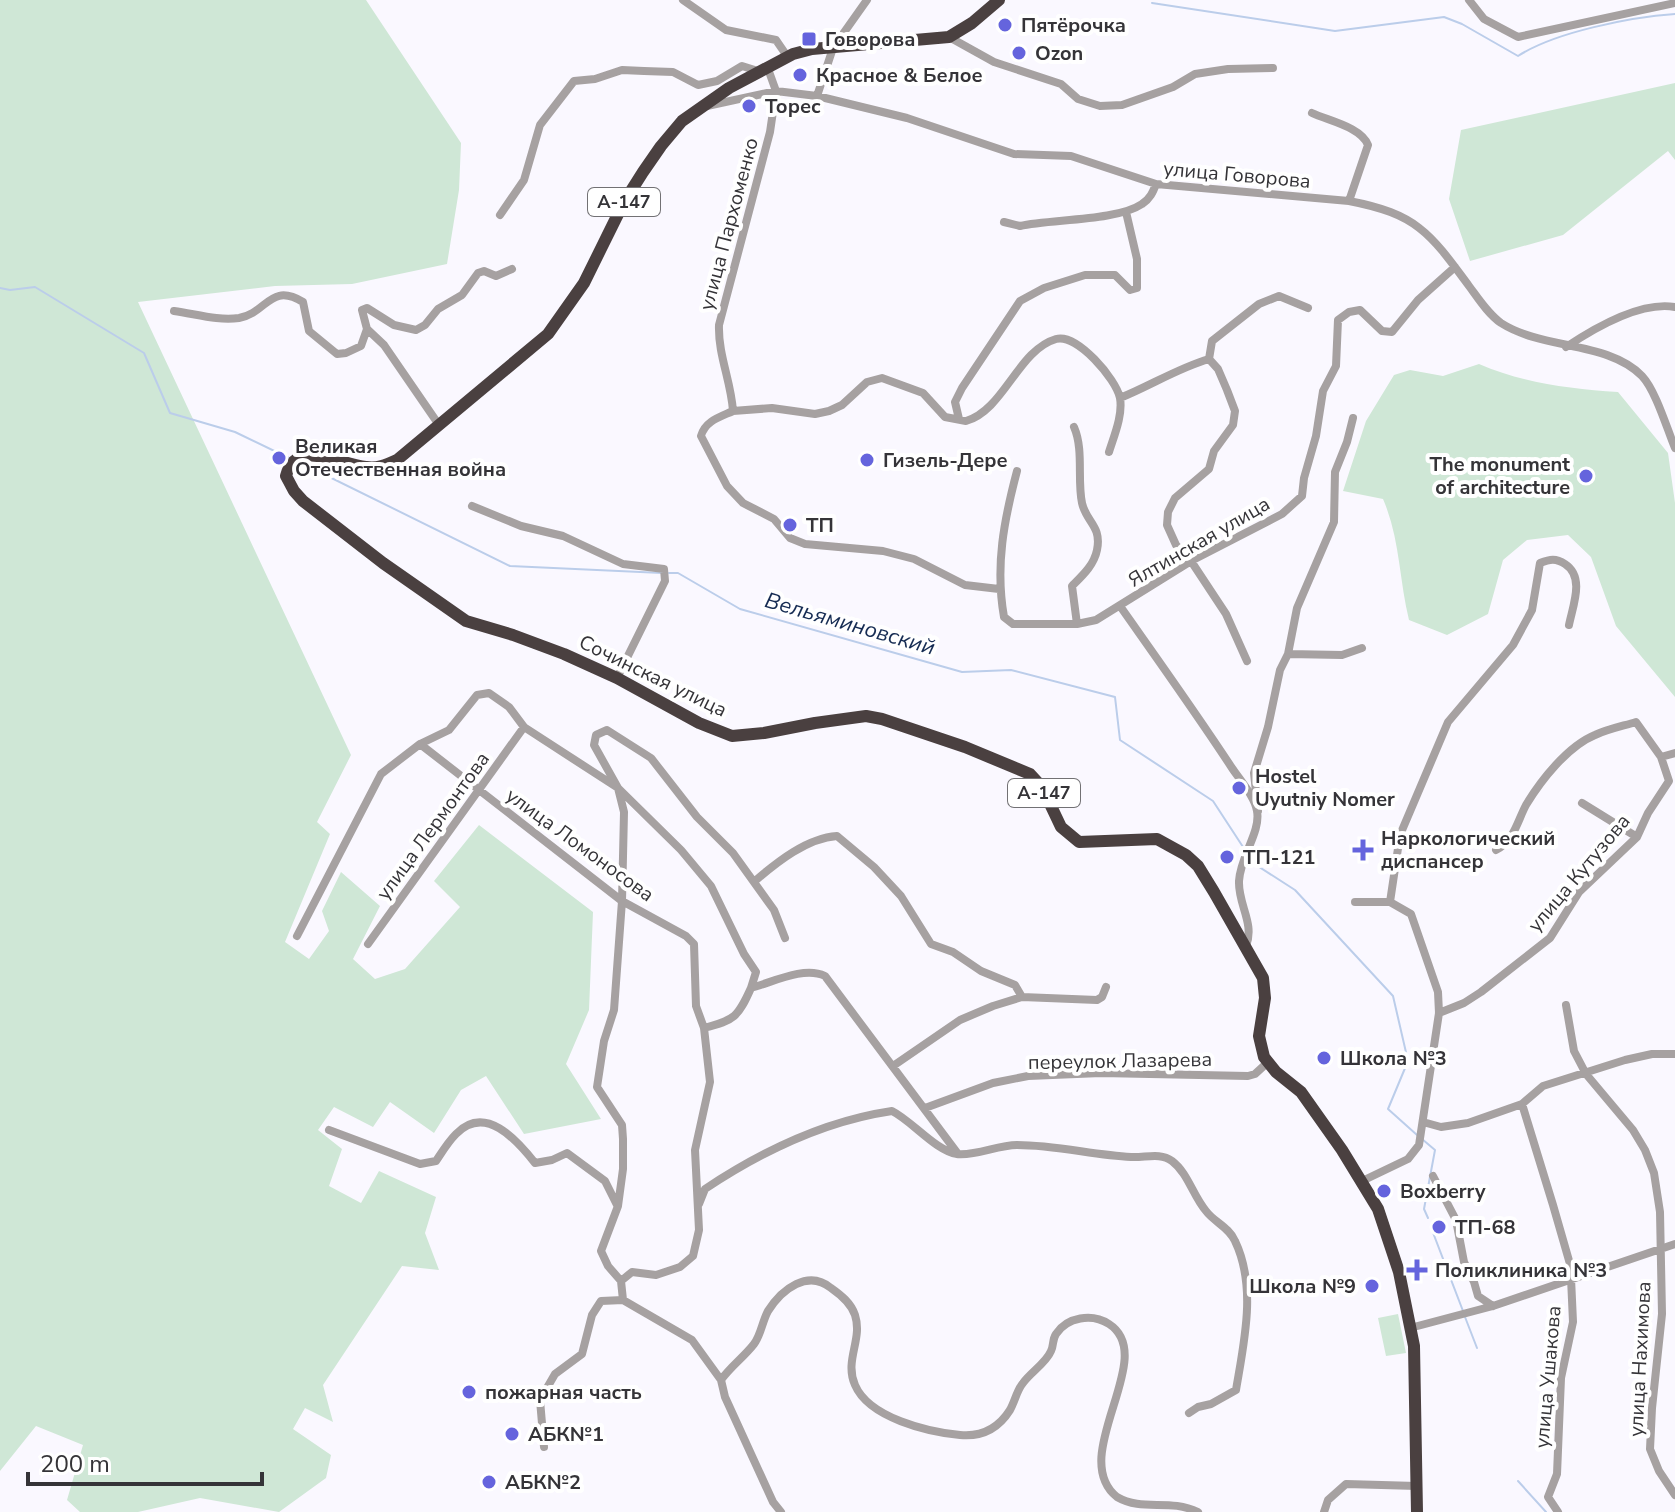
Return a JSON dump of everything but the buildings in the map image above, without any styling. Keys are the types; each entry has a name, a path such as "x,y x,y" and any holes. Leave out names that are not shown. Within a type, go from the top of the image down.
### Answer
{"highway":[{"name":"Сочинская улица","path":"999,0 972,23 949,37 812,49 787,56 762,68 702,107 682,121 652,159 624,202 584,283 548,334 397,460 368,468 322,455 296,460 286,476 303,501 466,621 533,642 617,678 699,723 732,736 866,716 908,727 1010,764 1036,780 1061,827 1079,842 1157,839 1186,855 1198,866 1263,978 1265,998 1259,1036 1267,1063"},
{"path":"1267,1063 1301,1092 1315,1109 1378,1209 1387,1230 1405,1294 1416,1368 1417,1512"}],"street":[{"path":"683,0 726,30 776,40 787,56"},
{"path":"817,96 833,48 867,0"},
{"path":"1469,0 1484,19 1518,37 1675,3"},
{"path":"949,37 994,62 1061,84 1078,99 1100,106 1122,105 1173,87 1195,74 1228,69 1273,68"},
{"name":"Сочинская улица","path":"500,215 524,180 540,125 574,81 595,79 622,70 673,72 698,85 717,81 742,66 762,68"},
{"path":"762,68 776,91"},
{"name":"улица Говорова","path":"702,107 776,91 817,96 907,118 1014,154 1071,156 1156,184 1349,201 1377,207 1408,219 1434,238 1497,320 1520,334 1588,350 1626,363 1644,378 1675,448"},
{"name":"улица Пархоменко","path":"733,411 718,347 719,325 770,132 776,91"},
{"path":"1312,113 1357,132 1366,140 1368,145 1349,201"},
{"path":"1004,222 1020,226 1126,212 1143,204 1152,195 1156,184"},
{"path":"959,419 955,402 962,388 1020,301 1044,288 1085,275 1115,275 1130,290 1137,288 1137,259 1126,212"},
{"name":"Ялтинская улица","path":"999,589 1004,617 1013,624 1077,624 1096,620 1191,561 1282,514 1302,496 1323,391 1336,366 1338,320 1349,312 1360,310 1382,331 1392,332 1418,300 1455,267"},
{"path":"439,425 384,345 367,329 362,310 367,308 394,325 416,330 425,325 438,309 462,295 478,273 484,271 496,276 512,269"},
{"path":"174,311 223,319 243,317 268,300 280,295 292,296 303,302 309,331 337,354 361,346 367,329"},
{"path":"1209,359 1212,341 1259,304 1279,296 1308,308"},
{"path":"1566,347 1602,323 1636,312 1675,307"},
{"path":"1017,471 1000,550 999,589 965,585 914,559 899,555 805,544 790,538 774,519 743,503 727,486 701,436 703,427 708,423 733,411 772,408 815,414 829,411 842,405 867,382 882,378 923,393 945,417 966,421 974,419 986,410 1033,355 1055,339 1064,338 1084,349 1111,378 1120,398 1119,416 1109,452"},
{"path":"1120,398 1155,384 1189,365 1209,359"},
{"path":"1209,359 1218,369 1235,411 1233,425 1214,451 1209,469 1175,498 1168,512 1167,525 1176,545 1191,561 1236,632 1247,661"},
{"path":"1246,946 1251,932 1239,892 1239,875 1246,847 1255,834 1258,811 1254,773 1280,670 1288,654 1297,608 1334,522 1335,472 1353,418"},
{"path":"1074,427 1078,436 1083,509 1096,527 1098,547 1093,562 1072,586 1077,624"},
{"path":"472,506 521,526 563,536 623,564 660,566 664,569 665,579 617,678"},
{"path":"1390,902 1400,835 1448,722 1513,645 1532,610 1540,563 1558,559 1571,567 1578,583 1569,625"},
{"path":"1120,606 1209,732 1258,811"},
{"path":"1288,654 1318,657 1342,655 1362,648"},
{"path":"297,936 381,774 420,744 449,730 477,695 489,693 509,707 524,727 618,788 681,850 711,886 756,972 739,1014 729,1022 704,1030"},
{"path":"1496,850 1505,845 1534,794 1580,743 1636,722 1661,757 1675,753"},
{"name":"улица Лермонтова","path":"368,944 524,727"},
{"path":"623,1300 621,1281 608,1266 601,1251 618,1206 623,1169 622,1125 597,1087 604,1041 614,1010 622,901 624,812 618,788 594,745 596,735 607,730 651,758 697,817 733,853 755,881 774,910 785,938"},
{"name":"улица Ломоносова","path":"420,744 622,901 686,936 694,944 696,1006 704,1030 710,1082 695,1150 699,1230 693,1256 680,1267 656,1275 632,1272 621,1281"},
{"name":"улица Кутузова","path":"1439,1013 1481,992 1550,938 1579,892 1637,837 1669,781 1661,757"},
{"path":"1582,803 1637,837"},
{"path":"755,881 798,850 824,837 837,836 874,867 901,896 931,944 953,952 981,971 1015,985 1022,997"},
{"path":"1355,902 1390,902 1411,914 1438,992 1439,1013 1419,1145 1408,1159 1360,1182"},
{"path":"751,988 800,974 818,973 825,976 958,1154"},
{"path":"893,1066 960,1020 993,1006 1022,997 1097,1000 1102,997 1106,987"},
{"name":"улица Нахимова","path":"1566,1005 1574,1051 1586,1074 1617,1109 1645,1150 1654,1173 1660,1212 1662,1314 1650,1449 1659,1471 1675,1495"},
{"path":"1423,1122 1441,1127 1468,1123 1522,1104 1543,1086 1652,1054 1675,1054"},
{"name":"переулок Лазарева","path":"925,1108 993,1083 1028,1076 1101,1073 1248,1076 1267,1063"},
{"name":"улица Ушакова","path":"1522,1104 1570,1264 1573,1322 1561,1378 1557,1474 1548,1497 1558,1512"},
{"path":"699,1204 705,1189 791,1140 881,1112 892,1111 905,1118 944,1150 958,1154 1014,1145 1074,1149 1108,1156 1143,1158 1160,1155 1171,1160 1182,1172 1209,1215 1235,1238 1247,1288 1247,1319 1236,1390 1189,1413"},
{"path":"329,1130 420,1164 436,1161 458,1132 476,1122 491,1123 518,1141 535,1163 567,1153 605,1181 618,1206"},
{"path":"1433,1176 1456,1220 1464,1262 1478,1296 1493,1306"},
{"path":"1410,1328 1493,1306 1675,1244"},
{"path":"721,1380 755,1342 768,1311 787,1290 806,1279 822,1280 842,1296 854,1311 859,1332 850,1366 855,1387 895,1420 938,1433 974,1437 993,1429 1009,1411 1021,1385 1051,1351 1053,1337 1062,1325 1094,1317 1115,1328 1125,1347 1124,1369 1101,1448 1100,1462 1107,1484 1121,1500 1139,1508 1174,1505 1198,1512"},
{"path":"544,1447 540,1400 555,1374 582,1354 592,1315 601,1301 623,1300 692,1340 721,1380 725,1397 773,1502 781,1512"},
{"path":"1324,1512 1328,1500 1346,1484 1417,1486"}],"green space":[{"path":"0,0 366,0 461,143 459,190 447,264 352,284 275,286 138,302 351,755 317,822 330,834 285,942 309,959 329,931 322,911 341,872 380,906 353,959 375,979 405,969 460,907 434,881 479,825 593,912 589,1010 566,1064 601,1119 524,1134 486,1076 461,1090 434,1133 390,1102 373,1127 334,1107 318,1130 342,1149 329,1186 361,1203 379,1171 436,1197 425,1233 439,1270 402,1266 323,1385 333,1422 305,1408 293,1429 331,1455 326,1478 279,1512 200,1498 138,1512 80,1512 67,1500 83,1445 36,1426 0,1471"},
{"path":"1675,83 1675,160 1668,151 1563,235 1470,261 1449,199 1461,130"},
{"path":"1479,364 1547,384 1618,392 1668,453 1675,503 1675,697 1616,626 1591,557 1568,535 1527,540 1503,560 1488,614 1447,635 1409,620 1396,544 1383,499 1343,491 1366,421 1394,375 1410,370 1443,376"},
{"path":"1398,1314 1406,1353 1386,1356 1378,1318"}],"waterway":[{"path":"1152,3 1335,31 1444,17 1518,56 1552,40 1594,27 1675,14"},
{"name":"Вельяминовский","path":"0,288 35,287 144,353 170,413 235,432 291,459"},
{"name":"Вельяминовский","path":"301,463 510,566 662,573"},
{"name":"Вельяминовский","path":"669,573 678,573 740,609 962,672 1011,670 1115,697 1120,740 1213,801 1245,850"},
{"name":"Вельяминовский","path":"1248,856 1253,863 1295,890 1393,996 1408,1061 1388,1109 1417,1135"},
{"name":"Вельяминовский","path":"1422,1139 1435,1150 1424,1209 1428,1218"},
{"name":"Вельяминовский","path":"1432,1230 1463,1311"},
{"name":"Вельяминовский","path":"1465,1317 1477,1348"},
{"name":"Вельяминовский","path":"1518,1481 1546,1512"}],"place":[{"name":"Пятёрочка","path":"1005,25"},
{"name":"Говорова","path":"809,39"},
{"name":"Ozon","path":"1019,53"},
{"name":"Красное & Белое","path":"800,75"},
{"name":"Торес","path":"749,106"},
{"name":"Великая Отечественная война","path":"279,458"},
{"name":"Гизель-Дере","path":"867,460"},
{"name":"The monument of architecture","path":"1586,476"},
{"name":"ТП","path":"790,525"},
{"name":"Hostel Uyutniy Nomer","path":"1239,788"},
{"name":"Наркологический диспансер","path":"1363,850"},
{"name":"ТП-121","path":"1227,857"},
{"name":"Школа №3","path":"1324,1058"},
{"name":"Boxberry","path":"1384,1191"},
{"name":"ТП-68","path":"1439,1227"},
{"name":"Поликлиника №3","path":"1417,1270"},
{"name":"Школа №9","path":"1372,1286"},
{"name":"пожарная часть","path":"469,1392"},
{"name":"АБК№1","path":"512,1434"},
{"name":"АБК№2","path":"489,1482"}]}
